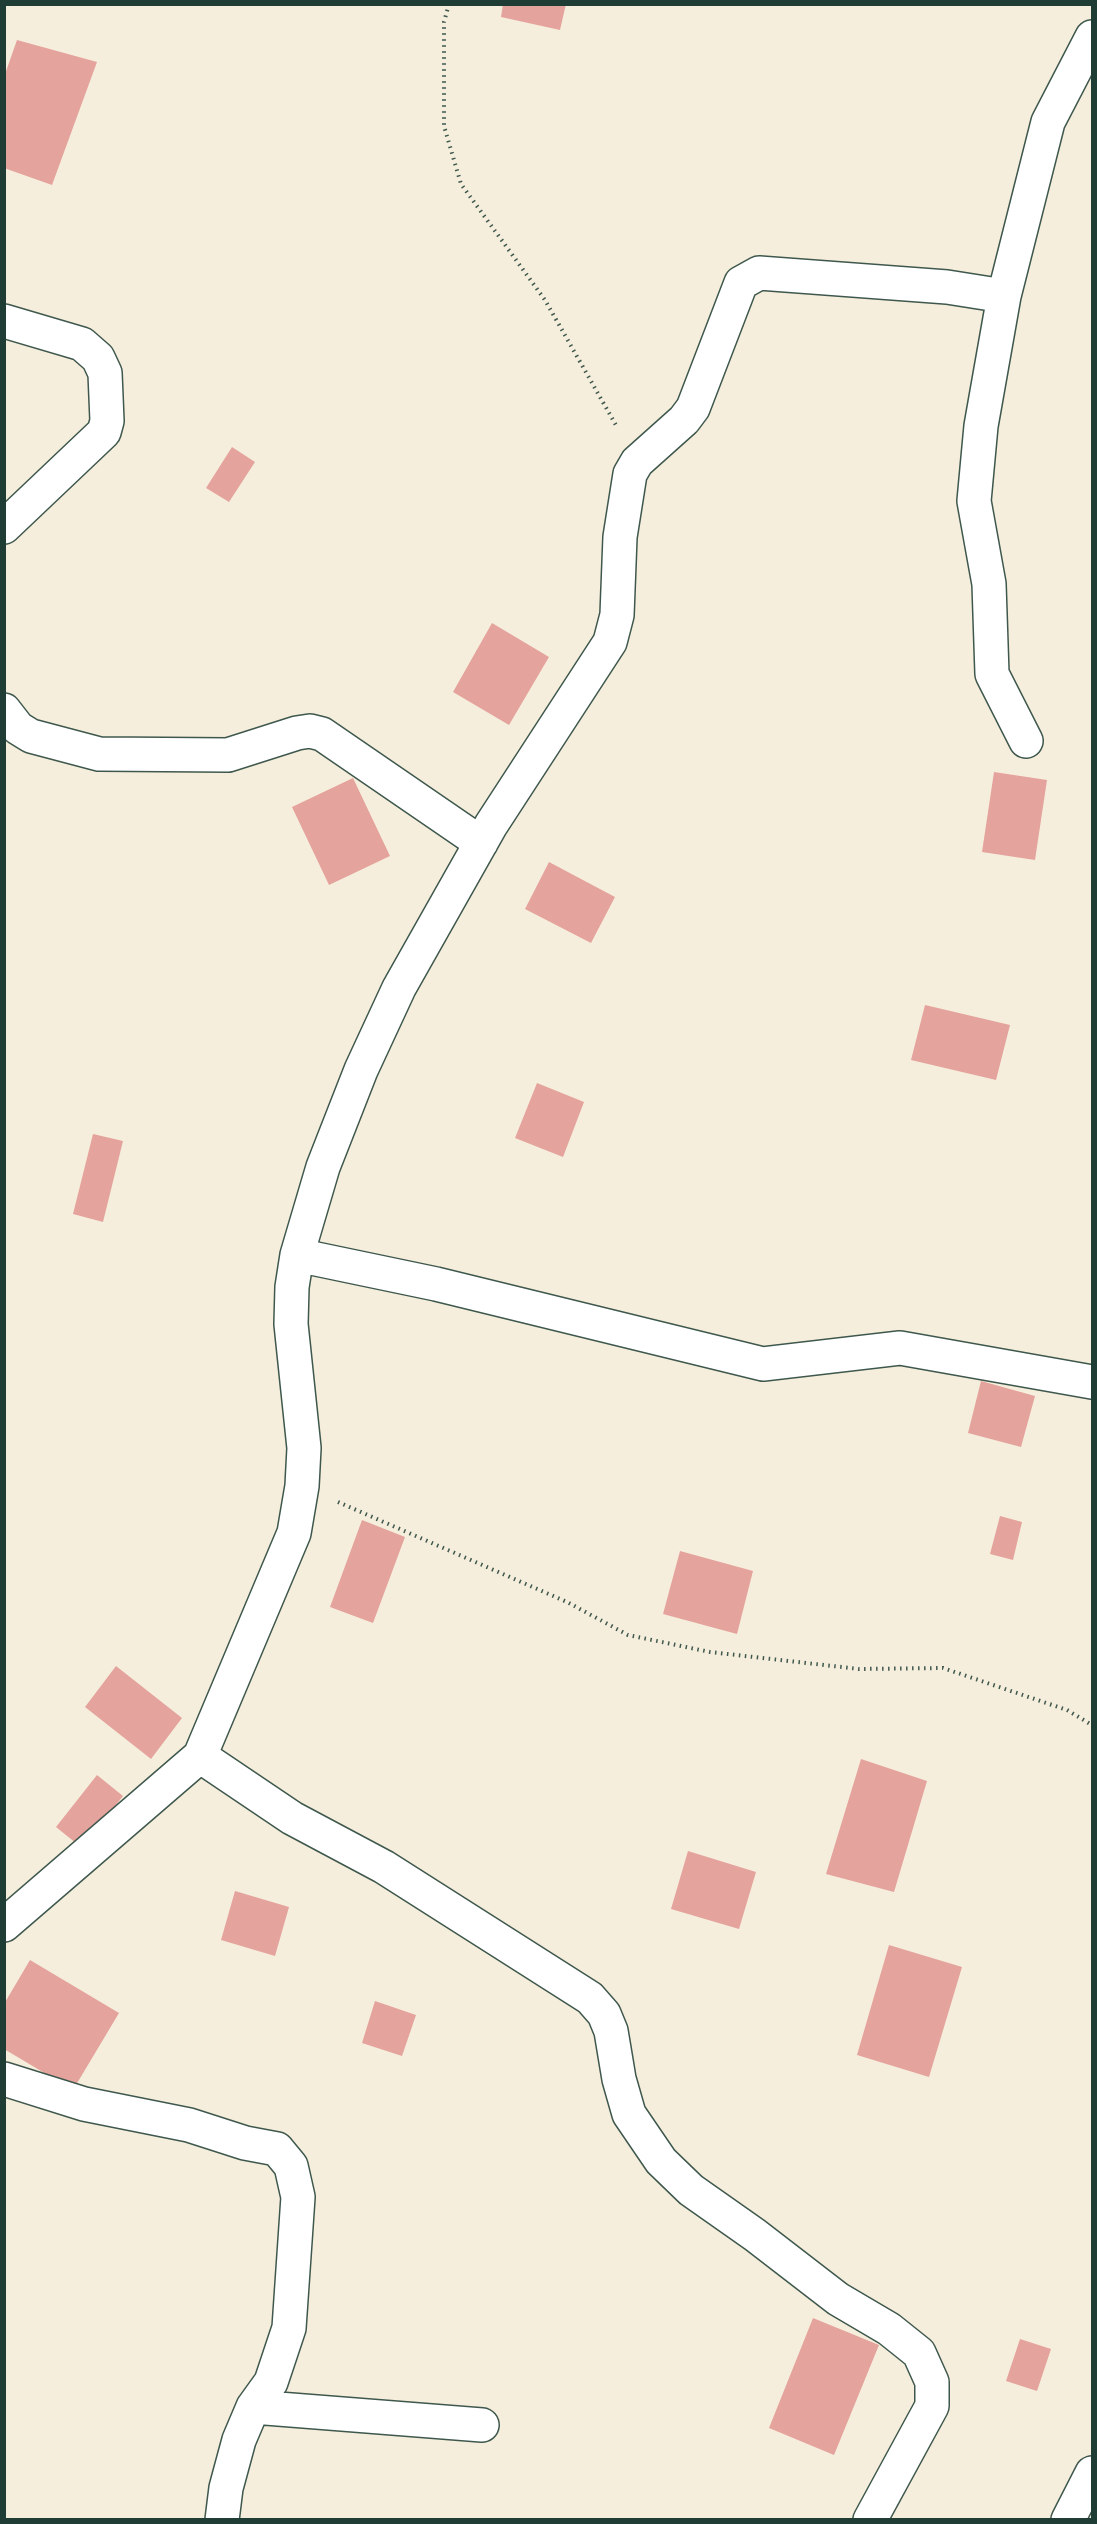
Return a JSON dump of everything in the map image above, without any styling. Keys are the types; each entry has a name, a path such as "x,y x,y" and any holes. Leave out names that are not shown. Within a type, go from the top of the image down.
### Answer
{"street":[{"path":"1026,741 992,674 989,584 974,501 981,426 1004,296 1048,122 1092,37"},
{"path":"4,1925 200,1756 294,1533 302,1486 304,1448 291,1324 292,1287 297,1255 323,1167 361,1070 399,988 481,843 528,766 610,642 615,631 620,593 622,528 630,474 637,462 684,420 693,408 741,283 759,273 946,287 1004,296"},
{"path":"4,321 82,344 98,358 105,373 107,421 104,432 4,527"},
{"path":"4,710 18,728 31,736 99,754 228,755 310,731 322,734 481,843"},
{"path":"297,1255 447,1286 764,1364 900,1348 1092,1382"},
{"path":"200,1756 292,1818 384,1867 590,1998 604,2014 611,2031 619,2079 629,2114 661,2161 691,2190 755,2235 838,2299 889,2329 919,2353 932,2382 932,2406 870,2520"},
{"path":"4,2079 84,2103 189,2125 245,2143 277,2149 291,2166 298,2197 289,2328 271,2382 253,2407 238,2439 226,2488 222,2520"},
{"path":"253,2407 482,2425"},
{"path":"1068,2520 1092,2473"}],"path":[{"path":"449,4 444,22 444,126 461,184 545,300 637,462"},
{"path":"302,1486 567,1602 628,1635 710,1652 860,1669 943,1668 1068,1710 1092,1725"}],"building":[{"path":"503,4 566,4 560,30 501,17"},
{"path":"17,40 97,62 52,185 4,168 4,77"},
{"path":"232,447 255,462 229,502 206,488"},
{"path":"492,623 549,657 509,725 453,692"},
{"path":"994,772 1047,780 1035,860 982,852"},
{"path":"353,778 390,856 329,885 292,807"},
{"path":"549,862 615,897 591,943 525,909"},
{"path":"925,1005 1010,1025 996,1080 911,1060"},
{"path":"537,1083 584,1102 563,1157 515,1138"},
{"path":"93,1134 123,1141 103,1222 73,1214"},
{"path":"981,1381 1035,1396 1021,1447 968,1433"},
{"path":"1000,1516 1022,1522 1013,1560 990,1554"},
{"path":"362,1520 405,1537 373,1623 330,1607"},
{"path":"680,1551 753,1571 737,1634 663,1614"},
{"path":"116,1666 182,1718 151,1759 85,1707"},
{"path":"861,1759 927,1781 894,1892 826,1874"},
{"path":"97,1775 123,1796 82,1848 56,1827"},
{"path":"688,1851 756,1872 739,1929 671,1909"},
{"path":"235,1891 289,1907 275,1956 221,1940"},
{"path":"889,1945 962,1967 929,2077 857,2055"},
{"path":"30,1960 119,2013 73,2090 4,2049 4,2004"},
{"path":"375,2001 416,2015 402,2056 362,2043"},
{"path":"813,2318 879,2345 834,2455 769,2428"},
{"path":"1020,2339 1051,2349 1037,2391 1006,2381"}]}
